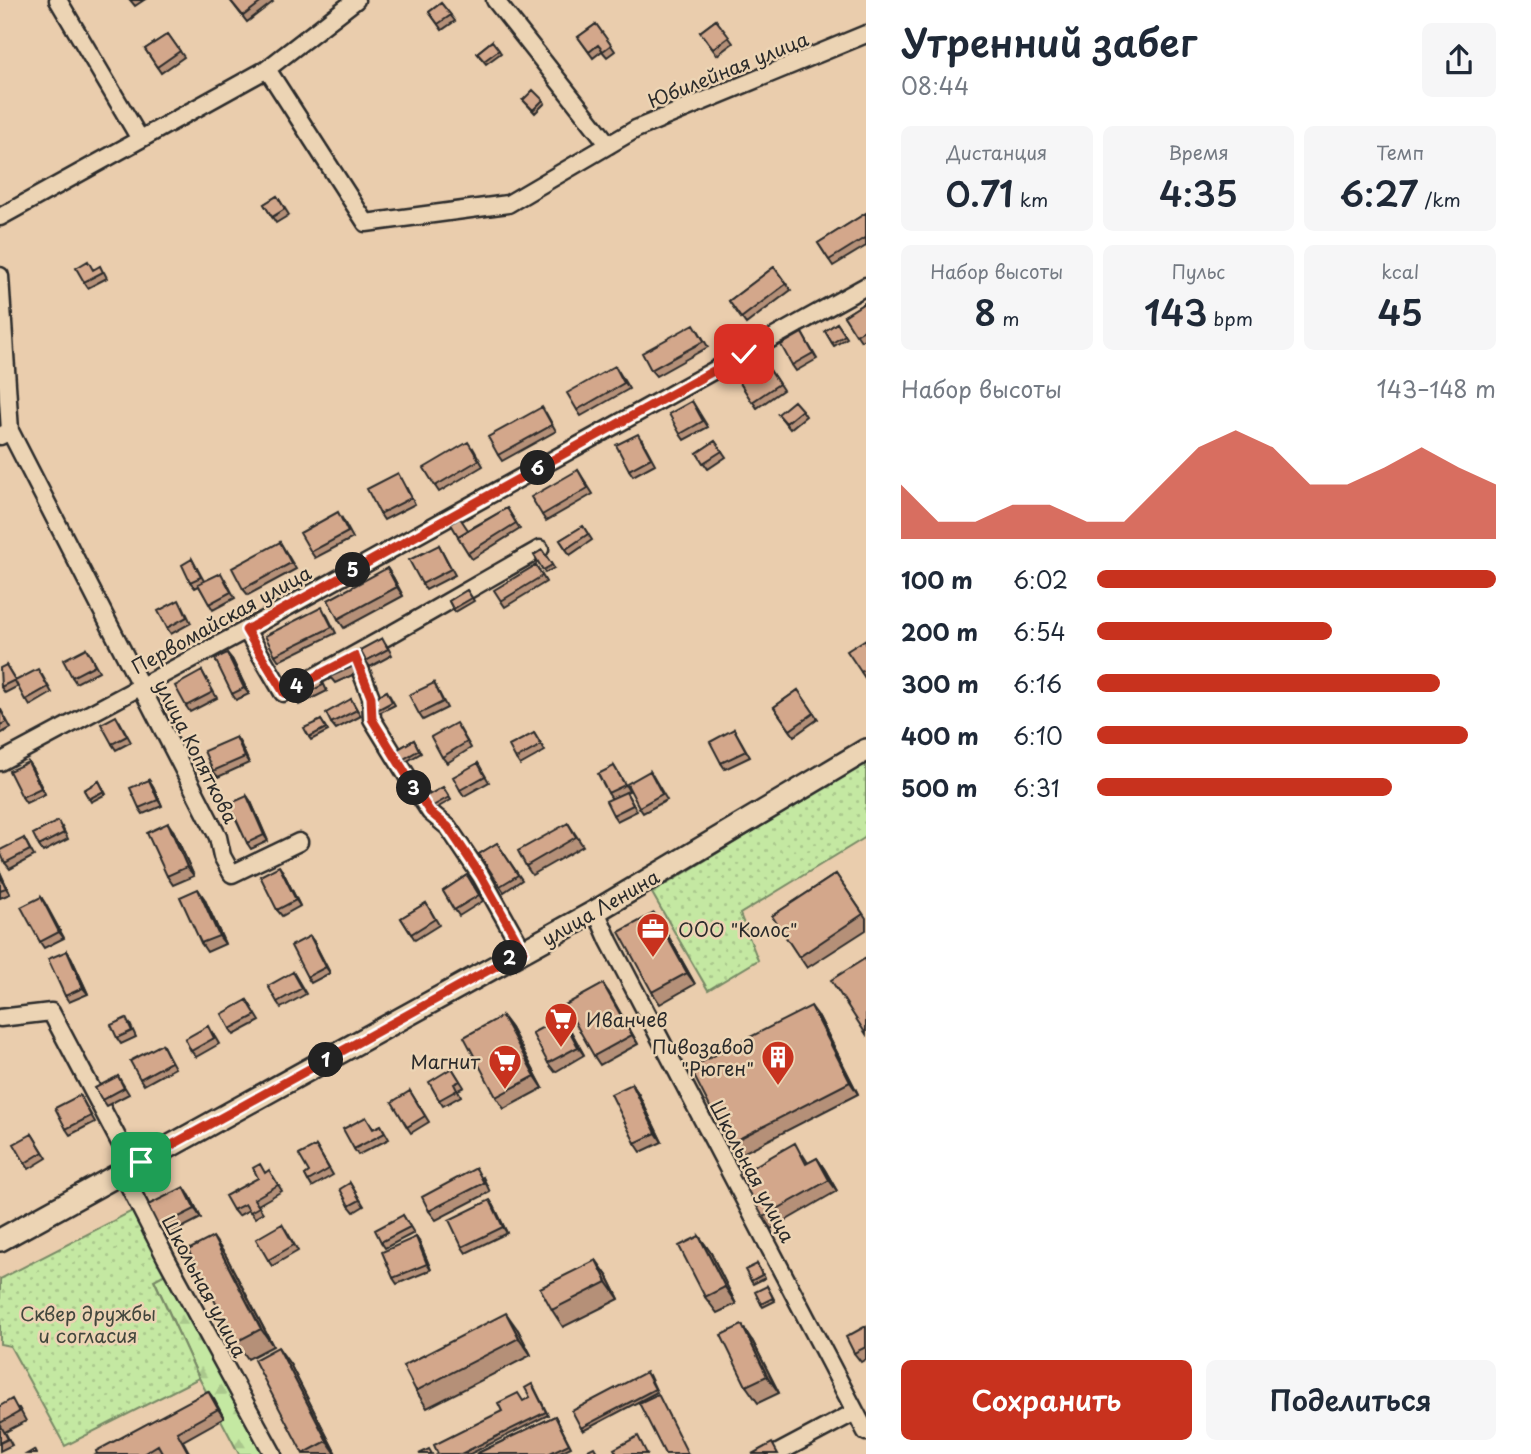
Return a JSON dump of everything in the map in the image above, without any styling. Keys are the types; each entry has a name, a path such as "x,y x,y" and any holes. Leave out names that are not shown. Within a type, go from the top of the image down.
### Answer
{"main road":[{"name":"улица Ленина","path":"0,1240 596,911 866,750"}],"street":[{"path":"58,0 141,139"},
{"path":"0,217 267,69 356,0"},
{"path":"495,0 609,145"},
{"name":"Юбилейная улица","path":"267,69 366,223 508,204 636,129 866,34"},
{"path":"0,276 5,434"},
{"name":"Первомайская улица","path":"0,762 246,630 866,286"},
{"name":"улица Копяткова","path":"5,434 218,837 222,856 232,874 299,842"},
{"path":"246,630 284,693 355,656 540,549"},
{"path":"355,656 371,697 372,719 430,812 448,827 481,876 523,951"},
{"name":"Школьная улица","path":"596,911 609,942 866,1432"},
{"path":"0,1018 51,1012 126,1154 123,1174"},
{"name":"Школьная улица","path":"123,1174 273,1454"},
{"path":"776,1454 855,1412"}],"green space":[{"path":"866,762 866,837 740,914 758,960 708,990 652,893"},
{"name":"Сквер дружбы и согласия","path":"134,1210 167,1273 154,1280 199,1378 65,1446 10,1346 0,1344 0,1279"},
{"path":"167,1273 267,1454 239,1454 199,1378 154,1279"}],"building":[{"path":"230,0 264,0 243,16"},
{"path":"441,3 451,15 438,24 429,12"},
{"path":"716,20 729,37 713,49 700,32"},
{"path":"596,24 611,45 603,51 598,45 589,52 578,37"},
{"path":"168,34 180,51 157,67 145,49"},
{"path":"492,41 499,50 484,61 477,53"},
{"path":"533,90 543,100 533,110 523,100"},
{"path":"277,196 285,209 272,217 264,204"},
{"path":"866,213 866,237 829,260 818,243"},
{"path":"88,261 93,270 100,266 103,272 84,282 76,268"},
{"path":"774,267 786,284 741,318 729,301"},
{"path":"866,302 866,329 856,335 844,316"},
{"path":"837,323 845,335 832,343 825,331"},
{"path":"694,324 704,341 651,370 642,353"},
{"path":"802,333 813,353 792,365 781,345"},
{"path":"762,358 779,384 752,402 735,375"},
{"path":"615,366 624,383 577,410 567,393"},
{"path":"692,401 703,421 680,434 669,414"},
{"path":"794,401 802,410 786,423 778,414"},
{"path":"542,407 552,425 498,455 488,437"},
{"path":"638,434 651,458 629,470 616,445"},
{"path":"715,441 722,451 703,463 697,453"},
{"path":"468,442 479,460 435,486 424,468"},
{"path":"578,470 588,488 542,515 531,497"},
{"path":"398,473 411,498 380,514 367,489"},
{"path":"507,508 516,523 468,553 458,537"},
{"path":"338,512 348,532 311,552 300,533"},
{"path":"460,518 468,530 458,536 451,524"},
{"path":"583,526 588,534 566,549 560,540"},
{"path":"280,542 291,563 243,589 232,568"},
{"path":"439,545 451,569 422,584 409,560"},
{"path":"542,550 552,565 543,570 534,555"},
{"path":"192,559 201,577 190,582 182,565"},
{"path":"536,565 542,576 501,601 494,590"},
{"path":"387,568 397,587 338,619 328,600"},
{"path":"221,573 231,592 209,604 198,584"},
{"path":"467,590 472,598 453,609 449,601"},
{"path":"179,600 187,617 167,628 158,611"},
{"path":"322,607 332,627 275,655 265,636"},
{"path":"382,638 388,649 366,661 360,650"},
{"path":"866,639 866,669 861,672 847,651"},
{"path":"86,648 95,665 72,677 63,660"},
{"path":"227,653 244,688 232,694 215,659"},
{"path":"348,657 352,667 330,677 326,667"},
{"path":"6,665 15,680 1,687 0,668"},
{"path":"38,669 48,687 25,700 15,681"},
{"path":"202,671 213,692 186,706 175,686"},
{"path":"317,672 323,685 295,699 289,686"},
{"path":"434,683 443,702 419,714 409,695"},
{"path":"798,690 814,713 790,730 774,707"},
{"path":"387,691 392,702 377,710 372,699"},
{"path":"351,699 357,710 331,723 326,713"},
{"path":"0,709 7,722 0,725"},
{"path":"116,716 127,736 112,744 101,724"},
{"path":"321,720 326,728 309,737 304,728"},
{"path":"456,723 467,742 442,757 431,737"},
{"path":"734,729 746,751 721,763 710,742"},
{"path":"534,733 541,745 516,759 509,746"},
{"path":"236,737 245,757 213,771 204,751"},
{"path":"414,740 419,750 400,761 395,751"},
{"path":"28,762 41,788 22,797 9,771"},
{"path":"478,763 485,776 460,790 453,777"},
{"path":"614,766 625,785 608,793 598,774"},
{"path":"650,771 662,794 639,807 627,784"},
{"path":"149,780 158,800 139,808 130,788"},
{"path":"99,781 104,791 89,799 84,790"},
{"path":"443,787 449,797 431,807 425,797"},
{"path":"626,792 633,805 613,815 606,801"},
{"path":"247,796 264,835 247,843 229,804"},
{"path":"58,821 64,833 39,846 33,834"},
{"path":"168,823 187,867 167,876 147,833"},
{"path":"568,823 576,837 526,866 518,851"},
{"path":"24,838 30,850 5,863 0,850"},
{"path":"497,843 518,875 500,886 479,854"},
{"path":"279,866 296,900 277,910 260,876"},
{"path":"836,874 863,914 799,957 772,916"},
{"path":"0,875 6,888 0,890"},
{"path":"467,875 479,895 454,910 443,891"},
{"path":"198,889 219,936 201,943 180,897"},
{"path":"41,897 59,932 40,942 21,907"},
{"path":"426,903 435,919 411,934 401,918"},
{"path":"654,913 687,973 652,992 619,932"},
{"path":"310,936 326,967 307,977 291,946"},
{"path":"67,951 83,988 65,996 48,959"},
{"path":"866,958 866,1034 831,980"},
{"path":"293,972 302,988 277,1002 268,986"},
{"path":"603,984 632,1035 594,1056 565,1005"},
{"path":"247,1000 256,1015 230,1029 222,1014"},
{"name":"Пивозавод \"Рюген\"","path":"811,1006 850,1082 729,1144 690,1068"},
{"path":"502,1016 535,1076 496,1097 464,1037"},
{"name":"Иванчев","path":"562,1017 578,1047 548,1063 532,1033"},
{"path":"126,1018 132,1031 117,1038 111,1025"},
{"path":"208,1026 214,1038 191,1051 185,1039"},
{"path":"162,1044 171,1062 140,1079 130,1061"},
{"path":"452,1068 460,1081 454,1084 457,1090 439,1100 429,1082"},
{"path":"118,1076 124,1088 102,1100 95,1088"},
{"path":"632,1084 656,1133 635,1143 611,1094"},
{"path":"410,1091 425,1116 407,1127 392,1102"},
{"path":"80,1095 91,1116 66,1129 55,1108"},
{"path":"366,1117 373,1129 381,1125 385,1133 354,1149 343,1129"},
{"path":"32,1134 43,1152 25,1163 14,1144"},
{"path":"795,1143 806,1164 817,1158 829,1180 763,1217 739,1175"},
{"path":"316,1146 329,1169 308,1181 305,1175 309,1172 299,1155"},
{"path":"260,1164 265,1173 269,1170 278,1185 254,1199 259,1207 250,1212 245,1204 233,1210 225,1196 258,1178 253,1168"},
{"path":"476,1168 484,1183 429,1211 422,1197"},
{"path":"350,1183 360,1200 349,1206 340,1189"},
{"path":"184,1187 195,1209 159,1227 148,1205"},
{"path":"490,1200 503,1227 462,1247 449,1220"},
{"path":"403,1215 410,1227 381,1242 375,1230"},
{"path":"282,1224 294,1245 268,1260 256,1239"},
{"path":"699,1236 725,1287 705,1297 679,1246"},
{"path":"213,1237 261,1329 236,1342 188,1250"},
{"path":"416,1237 427,1264 393,1278 382,1252"},
{"path":"596,1260 607,1282 552,1310 540,1288"},
{"path":"757,1264 762,1275 751,1281 745,1270"},
{"path":"767,1286 773,1298 761,1304 755,1292"},
{"path":"506,1313 519,1338 416,1391 403,1366"},
{"path":"742,1325 767,1376 746,1386 721,1335"},
{"path":"866,1326 866,1347 854,1353 846,1337"},
{"path":"278,1347 327,1441 303,1454 254,1360"},
{"path":"646,1372 655,1389 581,1428 572,1411"},
{"path":"532,1384 546,1412 461,1454 438,1454 434,1445 502,1411 498,1403 518,1393 523,1401 530,1397 525,1388"},
{"path":"208,1391 218,1409 177,1432 189,1454 163,1454 158,1445 143,1454 97,1454 96,1451"},
{"path":"658,1394 688,1454 665,1454 639,1403"},
{"path":"12,1399 19,1412 0,1423 0,1406"},
{"path":"555,1416 569,1444 548,1454 476,1454"},
{"path":"0,1427 8,1439 0,1443"},
{"path":"638,1436 647,1454 617,1454 614,1449"},
{"path":"772,1443 778,1454 752,1454"},
{"path":"594,1447 598,1454 580,1454"},
{"path":"429,1449 432,1454 419,1454"}],"place":[{"name":"ООО \"Колос\"","path":"653,959"},
{"name":"Иванчев","path":"561,1049"},
{"name":"Пивозавод \"Рюген\"","path":"778,1087"},
{"name":"Магнит","path":"505,1091"}],"route":[{"path":"141,1162 523,951 481,876 448,827 430,812 372,719 371,697 355,656 284,693 246,630 744,354"}]}
